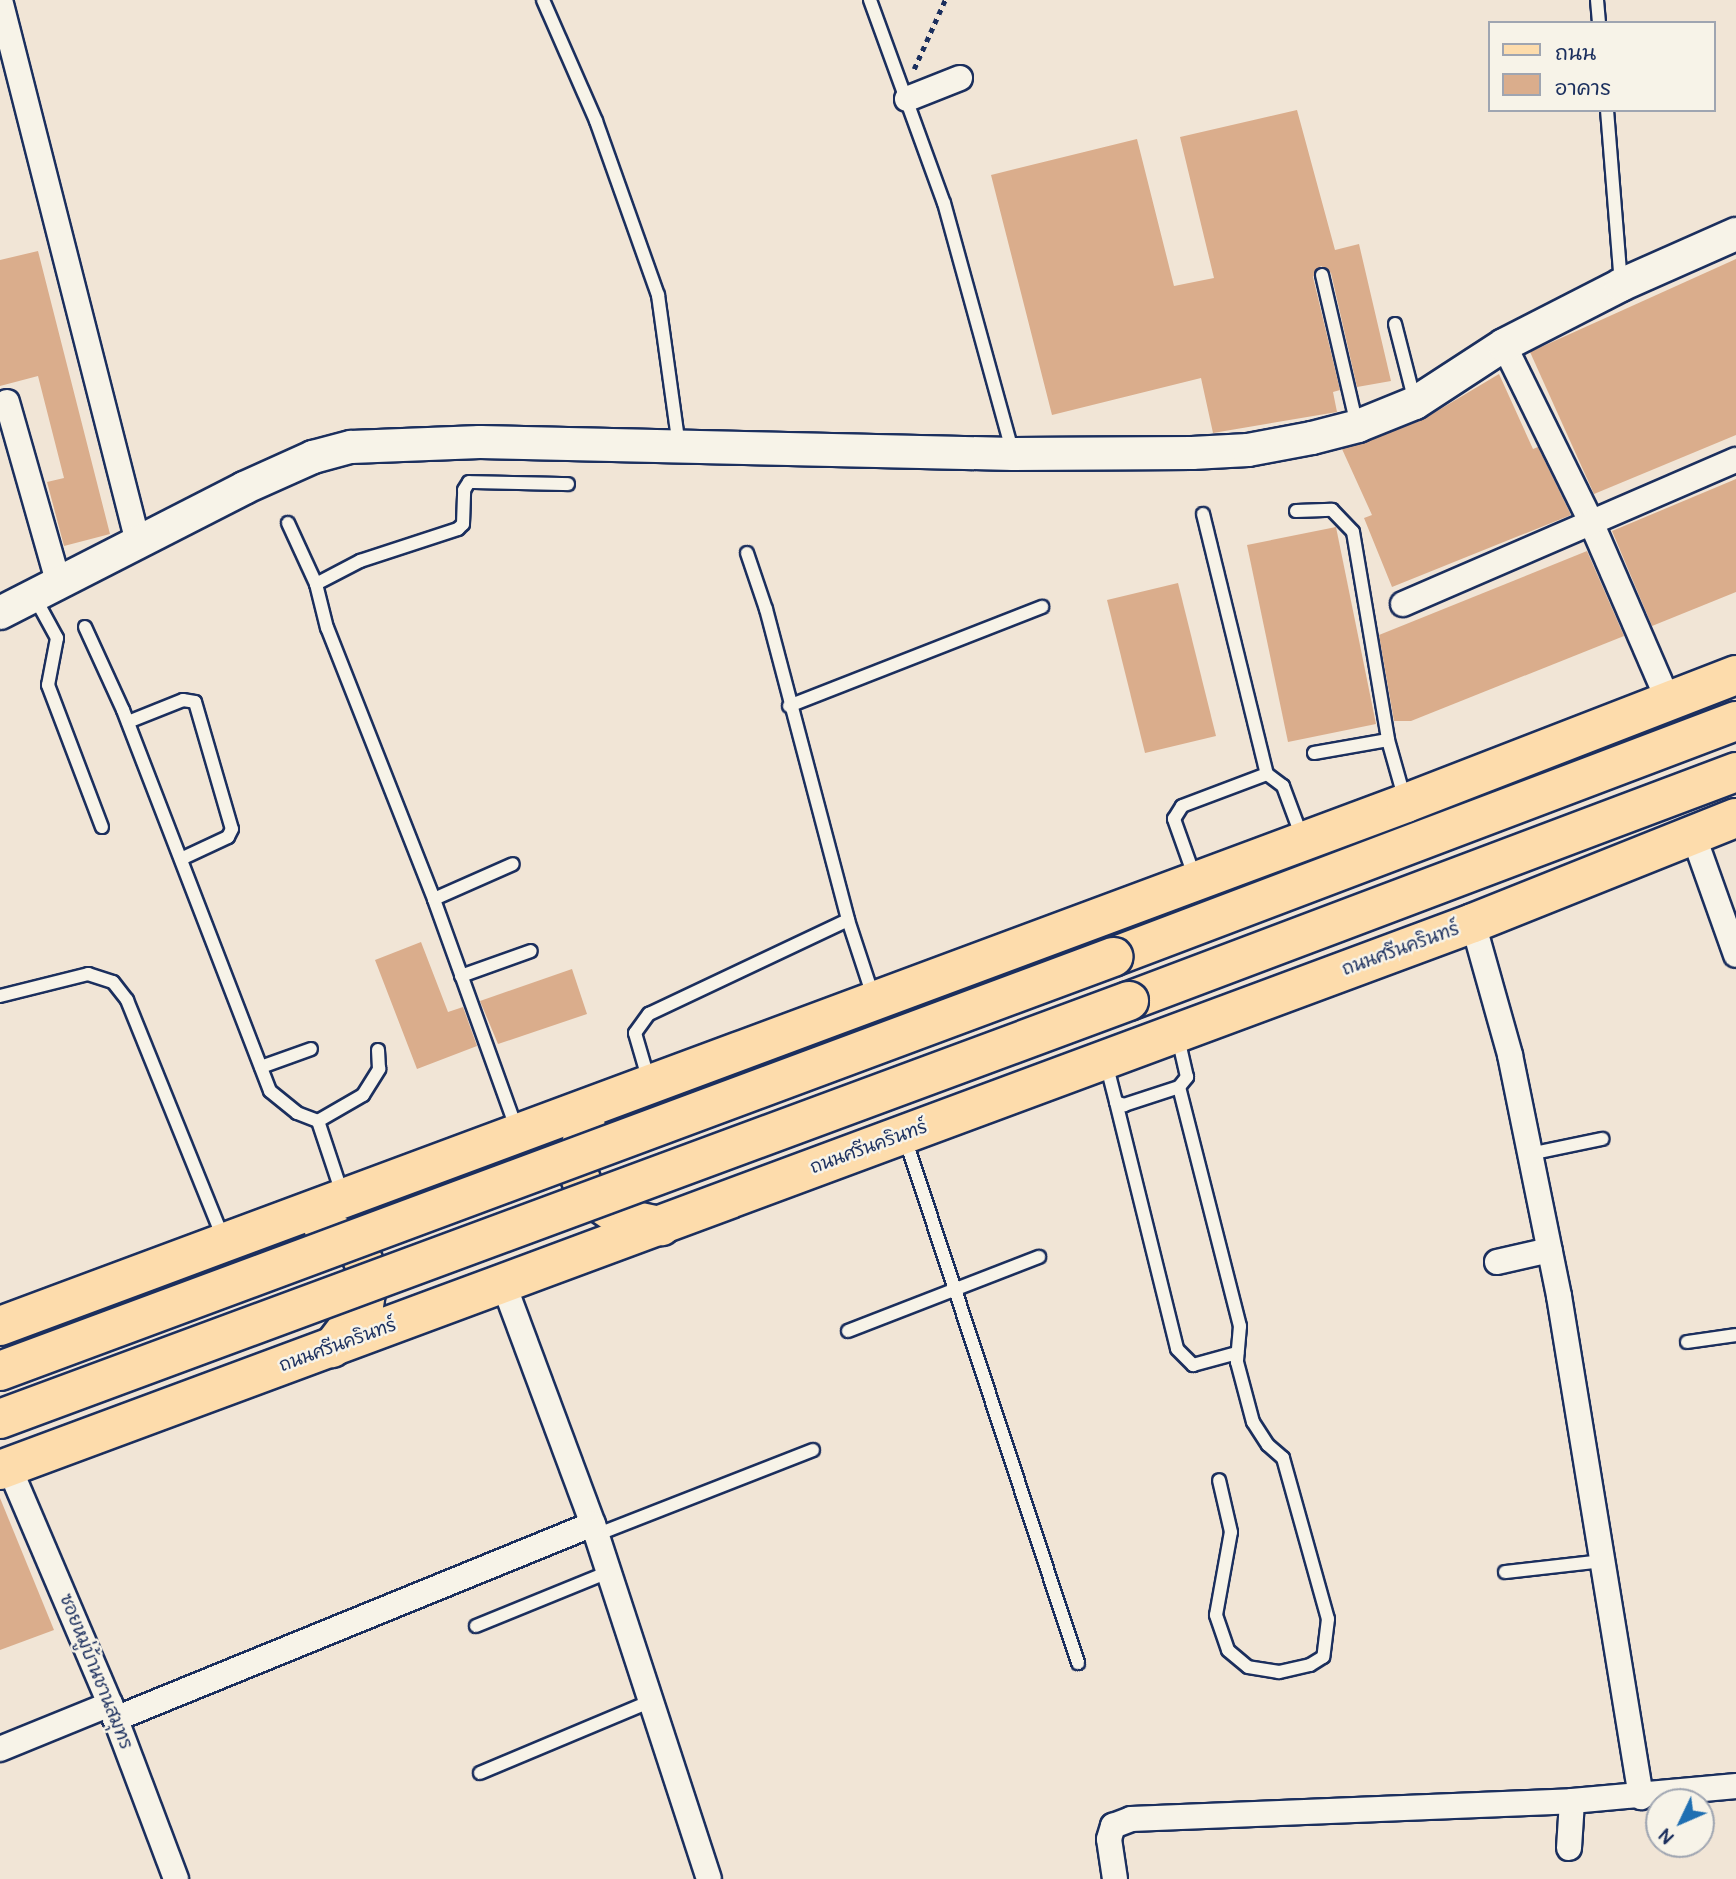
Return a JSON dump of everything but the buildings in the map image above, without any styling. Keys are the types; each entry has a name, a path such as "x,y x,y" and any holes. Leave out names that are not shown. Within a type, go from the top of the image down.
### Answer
{"main road":[{"path":"0,1326 1406,803 1736,675"},
{"path":"0,1371 1113,957 1736,721"},
{"path":"0,1419 1129,1001 1736,772"},
{"name":"ถนนศรีนครินทร์","path":"5,1469 1473,923 1736,818"},
{"path":"611,1099 579,1141 575,1157 579,1180 593,1200 611,1213 661,1226"},
{"path":"282,1223 312,1224 337,1232 357,1247 365,1260 369,1281 364,1306 332,1348"}],"street":[{"path":"0,0 138,541"},
{"path":"905,93 960,78"},
{"path":"0,613 138,541 313,457 351,447 480,442 1013,454 1248,450 1358,426 1415,403 1504,345 1621,285 1736,234"},
{"path":"1504,345 1591,522 1669,702"},
{"path":"7,402 46,588"},
{"path":"1403,604 1736,460"},
{"path":"1694,837 1736,954"},
{"path":"1473,923 1510,1055 1550,1250 1641,1797"},
{"path":"1497,1262 1550,1250"},
{"path":"504,1285 594,1529 709,1879"},
{"name":"ซอยหมู่บ้านชานสมุทร","path":"5,1469 112,1711 176,1879"},
{"path":"0,1748 112,1711 594,1529"},
{"path":"1115,1879 1109,1839 1113,1826 1131,1819 1572,1801 1641,1797 1736,1786"},
{"path":"1569,1848 1572,1801"}],"lane":[{"path":"543,0 596,121 658,295 679,446"},
{"path":"870,0 933,168 1013,454"},
{"path":"1597,0 1599,21"},
{"path":"1606,112 1621,285"},
{"path":"1322,275 1358,426"},
{"path":"1395,324 1415,403"},
{"path":"316,584 360,561 458,529 463,524 464,490 469,482 568,484"},
{"path":"1296,511 1332,510 1353,532 1388,740 1406,803"},
{"path":"1203,514 1267,774 1283,786 1303,841"},
{"path":"288,523 316,584 327,628 434,899 519,1134"},
{"path":"747,553 766,609 789,706 848,920 875,1001"},
{"path":"46,588 57,638 48,685 102,827"},
{"path":"789,706 1042,607"},
{"path":"85,628 128,722 261,1067 277,1097 297,1113 318,1121"},
{"path":"128,722 183,700 195,702 232,829 228,837 181,859"},
{"path":"1314,753 1388,740"},
{"path":"1196,881 1174,819 1182,806 1267,774"},
{"path":"434,899 513,864"},
{"path":"650,1085 635,1033 641,1021 848,920"},
{"path":"461,976 531,951"},
{"path":"0,996 88,975 113,982 127,1000 225,1244"},
{"path":"1116,1102 1124,1105 1179,1087 1187,1077 1177,1034"},
{"path":"261,1067 311,1049"},
{"path":"318,1121 363,1095 379,1069 379,1050"},
{"path":"1105,1060 1177,1349 1193,1364 1237,1353"},
{"path":"1179,1087 1240,1326 1237,1353 1253,1422 1268,1445 1283,1458 1328,1619 1323,1657 1310,1665 1279,1672 1248,1667 1228,1650 1216,1615 1231,1532 1219,1480"},
{"path":"318,1121 344,1200"},
{"path":"904,1135 1078,1663"},
{"path":"1531,1154 1602,1139"},
{"path":"848,1331 954,1287 1039,1257"},
{"path":"1687,1342 1736,1335"},
{"path":"594,1529 813,1450"},
{"path":"1505,1572 1603,1561"},
{"path":"476,1626 608,1572"},
{"path":"481,1773 650,1701"}],"path":[{"path":"905,93 927,49 946,0"}]}
